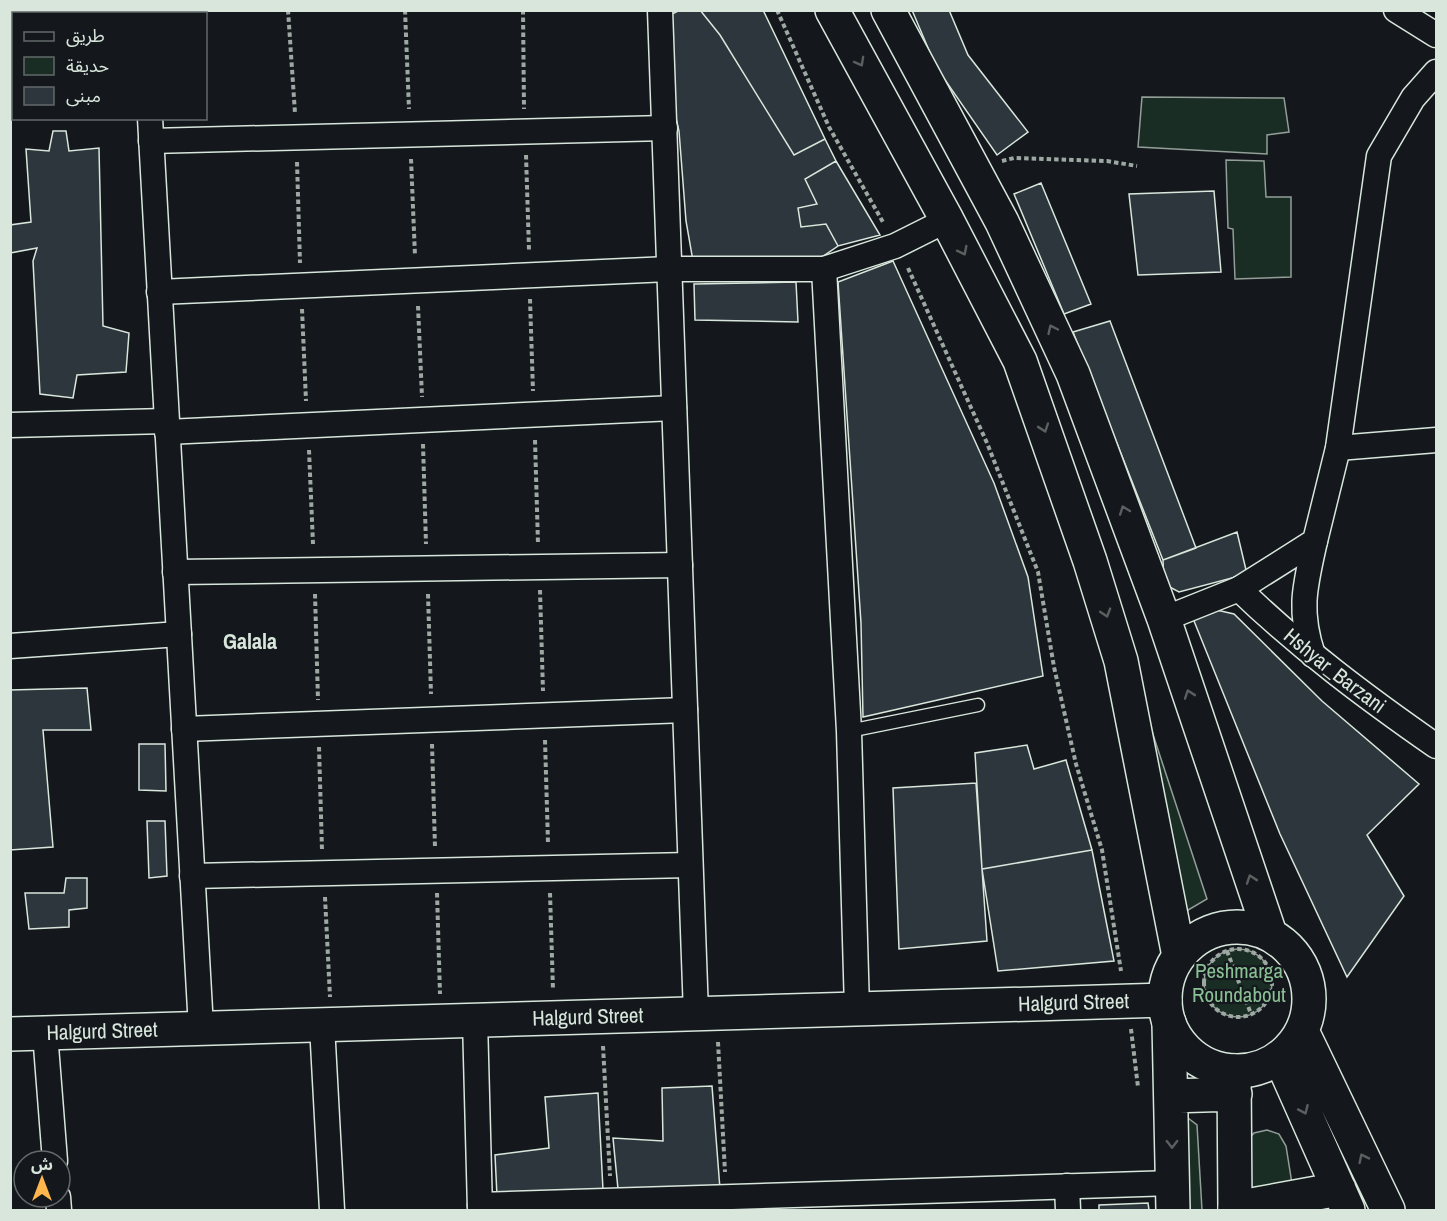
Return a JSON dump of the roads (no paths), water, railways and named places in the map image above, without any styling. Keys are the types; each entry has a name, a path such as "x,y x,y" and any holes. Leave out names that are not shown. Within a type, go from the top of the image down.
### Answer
{"main road":[{"path":"832,10 947,220 1020,361 1090,561 1121,661 1179,956"},
{"path":"888,10 1002,222 1073,374 1164,620 1270,934"},
{"path":"1171,1096 1235,1082 1280,1057 1302,1031 1309,1009 1306,976 1295,956 1270,934 1240,927 1221,929 1202,936 1179,956 1168,977 1173,1197"},
{"name":"Halgurd Street","path":"10,1034 1127,1001 1167,1011"},
{"path":"1167,1011 1179,1041 1194,1057 1214,1067 1235,1082"},
{"path":"1302,1031 1388,1210"},
{"path":"1235,1082 1235,1209 1344,1200 1280,1057"}],"street":[{"path":"660,10 690,865 706,1014"},
{"path":"1396,10 1437,35"},
{"path":"1313,655 1304,627 1305,586 1338,448 1379,156 1413,98 1437,72"},
{"path":"201,1028 150,130 297,137 665,128"},
{"path":"159,292 669,268 824,268 896,246 947,220"},
{"path":"824,268 849,731 857,1009"},
{"path":"10,425 167,427 674,408"},
{"path":"1338,448 1437,440"},
{"path":"1164,620 1239,589 1315,541"},
{"path":"175,572 680,565"},
{"name":"Hshyar_Barzani","path":"1239,589 1313,655 1368,699 1437,746"},
{"path":"10,646 179,634"},
{"path":"184,729 685,710"},
{"path":"192,876 690,865"},
{"path":"475,1020 480,1208 611,1201 638,1205 727,1197 786,1203 928,1200 1067,1186 1173,1197"},
{"path":"322,1025 332,1210"},
{"path":"45,1033 54,1149"},
{"path":"1067,1186 1068,1210"}],"lane":[{"path":"849,731 978,705"}],"district":[{"name":"Galala","path":"250,641"}],"park label":[{"name":"Peshmarga Roundabout","path":"1239,983"}]}
